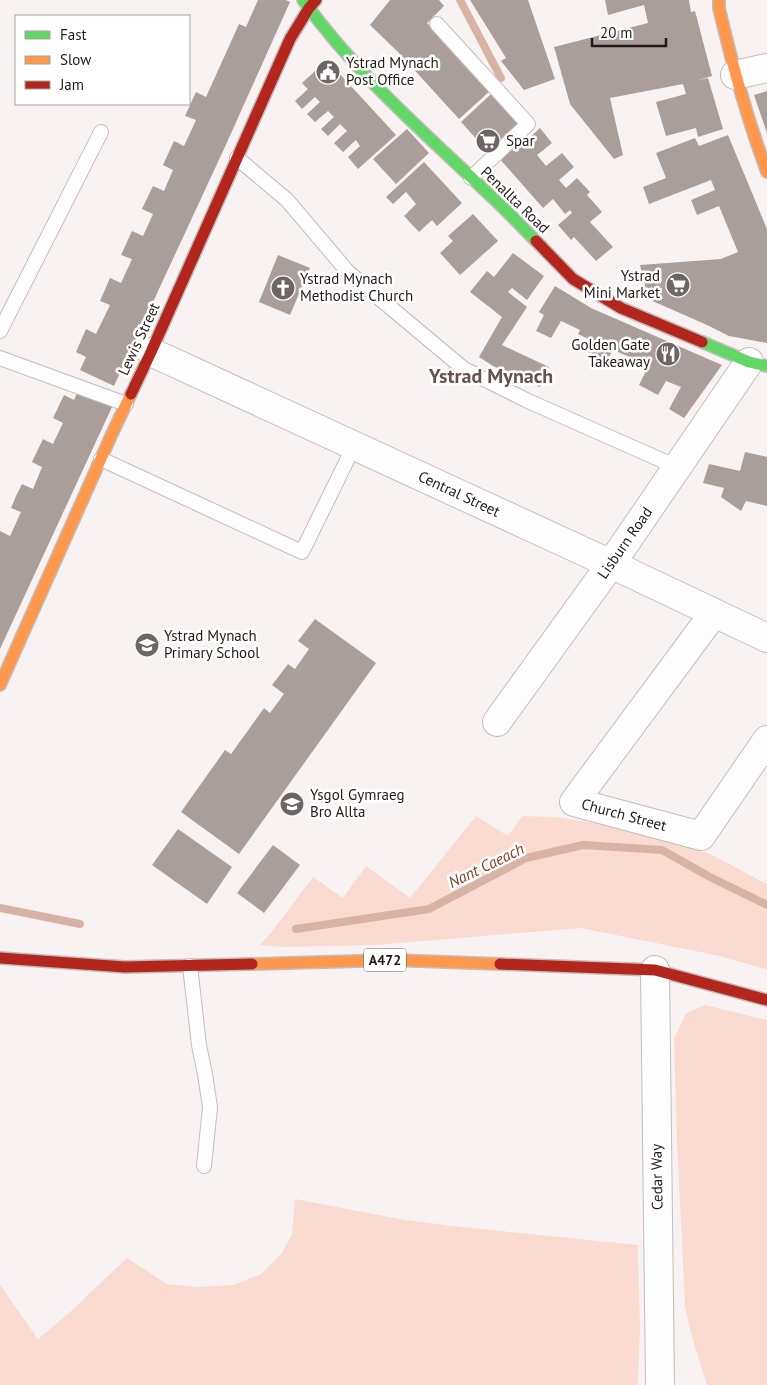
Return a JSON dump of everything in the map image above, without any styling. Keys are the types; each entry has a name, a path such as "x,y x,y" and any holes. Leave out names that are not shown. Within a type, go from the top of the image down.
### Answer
{"street":[{"path":"719,0 719,8 735,75 753,135 767,172"},
{"name":"Lewis Street","path":"0,686 290,39 309,3"},
{"name":"Penallta Road","path":"309,3 321,25 352,61 414,125 494,199 573,279 621,308 758,364"},
{"path":"735,75 767,68"},
{"name":"Central Street","path":"151,352 767,638"},
{"name":"Lisburn Road","path":"497,722 611,564 677,467 758,364"},
{"name":"Church Street","path":"714,613 574,802 701,836 767,740"},
{"name":"A472","path":"0,958 125,967 393,960 655,970 767,1000"},
{"name":"Cedar Way","path":"655,970 660,1385"}],"lane":[{"path":"437,24 528,124 471,178"},
{"path":"0,331 101,132"},
{"path":"237,158 287,200 348,272 464,369 528,401 677,467"},
{"path":"0,358 126,404"},
{"path":"101,459 302,552 354,446"},
{"path":"190,966 199,1045 210,1107 204,1166"}],"shaded area":[{"path":"476,816 508,836 522,816 556,817 645,831 712,855 767,884 767,970 720,956 581,928 375,945 283,947 260,945 313,877 343,898 366,866 410,898"},
{"path":"705,1005 767,1020 767,1385 707,1385 685,1307 674,1039 686,1013"},
{"path":"295,1199 405,1220 638,1245 640,1329 638,1385 0,1385 0,1285 38,1339 69,1313 127,1258 167,1284 196,1287 233,1285 261,1274 282,1253 292,1234"}],"building":[{"path":"258,0 286,0 290,2 114,386 80,370 86,357 76,352 86,329 96,334 110,305 100,301 110,278 121,283 132,259 121,255 132,231 143,236 153,214 142,209 153,186 164,191 173,170 163,165 174,141 184,146 196,120 185,116 196,92 206,97 239,24 246,27"},
{"path":"390,0 439,0 444,6 427,23 490,91 459,119 398,52 370,25"},
{"path":"470,0 528,0 555,79 524,90 501,61 506,58"},
{"path":"605,0 689,0 691,12 695,11 712,76 698,80 708,78 723,129 698,137 696,128 666,136 656,102 686,94 683,84 610,98 623,155 614,159 570,104 554,47 648,23 644,5 608,15"},
{"path":"327,60 396,135 358,169 348,157 360,146 356,140 343,152 334,143 347,131 340,124 328,136 321,129 334,117 328,111 315,122 307,114 320,102 315,97 302,109 295,101 308,89 302,83"},
{"path":"767,91 767,133 754,95"},
{"path":"491,94 521,127 491,155 461,122"},
{"path":"540,128 552,143 537,155 546,166 562,153 574,167 559,180 566,188 577,178 590,192 587,195 602,212 590,222 613,247 596,261 574,237 571,240 558,225 572,213 570,210 565,214 553,199 543,208 498,157 520,137 525,142"},
{"path":"407,129 429,153 396,184 373,159"},
{"path":"728,135 767,229 767,343 729,336 648,299 640,265 721,259 738,252 719,206 697,215 691,200 715,190 711,180 649,204 643,187 666,178 656,153 695,138 699,146"},
{"path":"424,162 462,203 437,226 432,220 419,232 404,216 416,204 406,192 393,204 386,197"},
{"path":"473,214 498,241 460,275 440,253 453,241 448,236"},
{"path":"513,253 544,276 527,300 512,288 508,292 527,307 502,345 549,367 540,387 493,366 479,357 502,317 470,292 487,271 494,277"},
{"path":"278,255 310,268 290,315 259,302"},
{"path":"555,286 591,308 722,365 684,418 669,409 681,387 666,381 658,395 639,385 649,365 613,350 607,360 586,351 592,341 578,334 580,330 561,321 551,338 536,331 544,315 539,312"},
{"path":"78,391 112,407 0,649 0,531 10,536 21,512 11,508 16,496 22,484 33,489 42,467 32,462 43,439 53,444 63,423 53,418 64,395 74,400"},
{"path":"745,452 767,457 767,506 746,501 741,511 721,497 724,488 703,483 709,464 740,471"},
{"path":"315,619 376,663 239,854 181,812 225,750 231,754 264,708 270,713 284,694 272,685 288,664 295,669 309,649 298,641"},
{"path":"178,829 232,867 207,904 152,865"},
{"path":"273,845 300,865 264,913 237,893"}],"waterway":[{"path":"460,0 501,78"},
{"name":"Nant Caeach","path":"296,929 429,909 526,858 583,845 662,850 710,877 767,905"},
{"name":"Nant Caeach","path":"0,908 80,924"}],"traffic: fast":[{"path":"303,0 346,54 369,79 499,203 536,241"},
{"path":"702,342 749,362 767,366"}],"traffic: slow":[{"path":"719,0 719,8 735,70 767,172"},
{"path":"0,685 131,394"},
{"path":"252,964 393,960 500,964"}],"traffic: jam":[{"path":"131,394 290,39 316,0"},
{"path":"536,241 573,279 621,308 702,342"},
{"path":"0,958 125,967 252,964"},
{"path":"500,964 655,970 767,1000"}],"place":[{"name":"Ystrad Mynach Post Office","path":"328,72"},
{"name":"Spar","path":"488,141"},
{"name":"Ystrad Mini Market","path":"678,285"},
{"name":"Ystrad Mynach Methodist Church","path":"283,288"},
{"name":"Golden Gate Takeaway","path":"668,354"},
{"name":"Ystrad Mynach Primary School","path":"147,645"},
{"name":"Ysgol Gymraeg Bro Allta","path":"292,804"}],"district":[{"name":"Ystrad Mynach","path":"491,376"}]}
